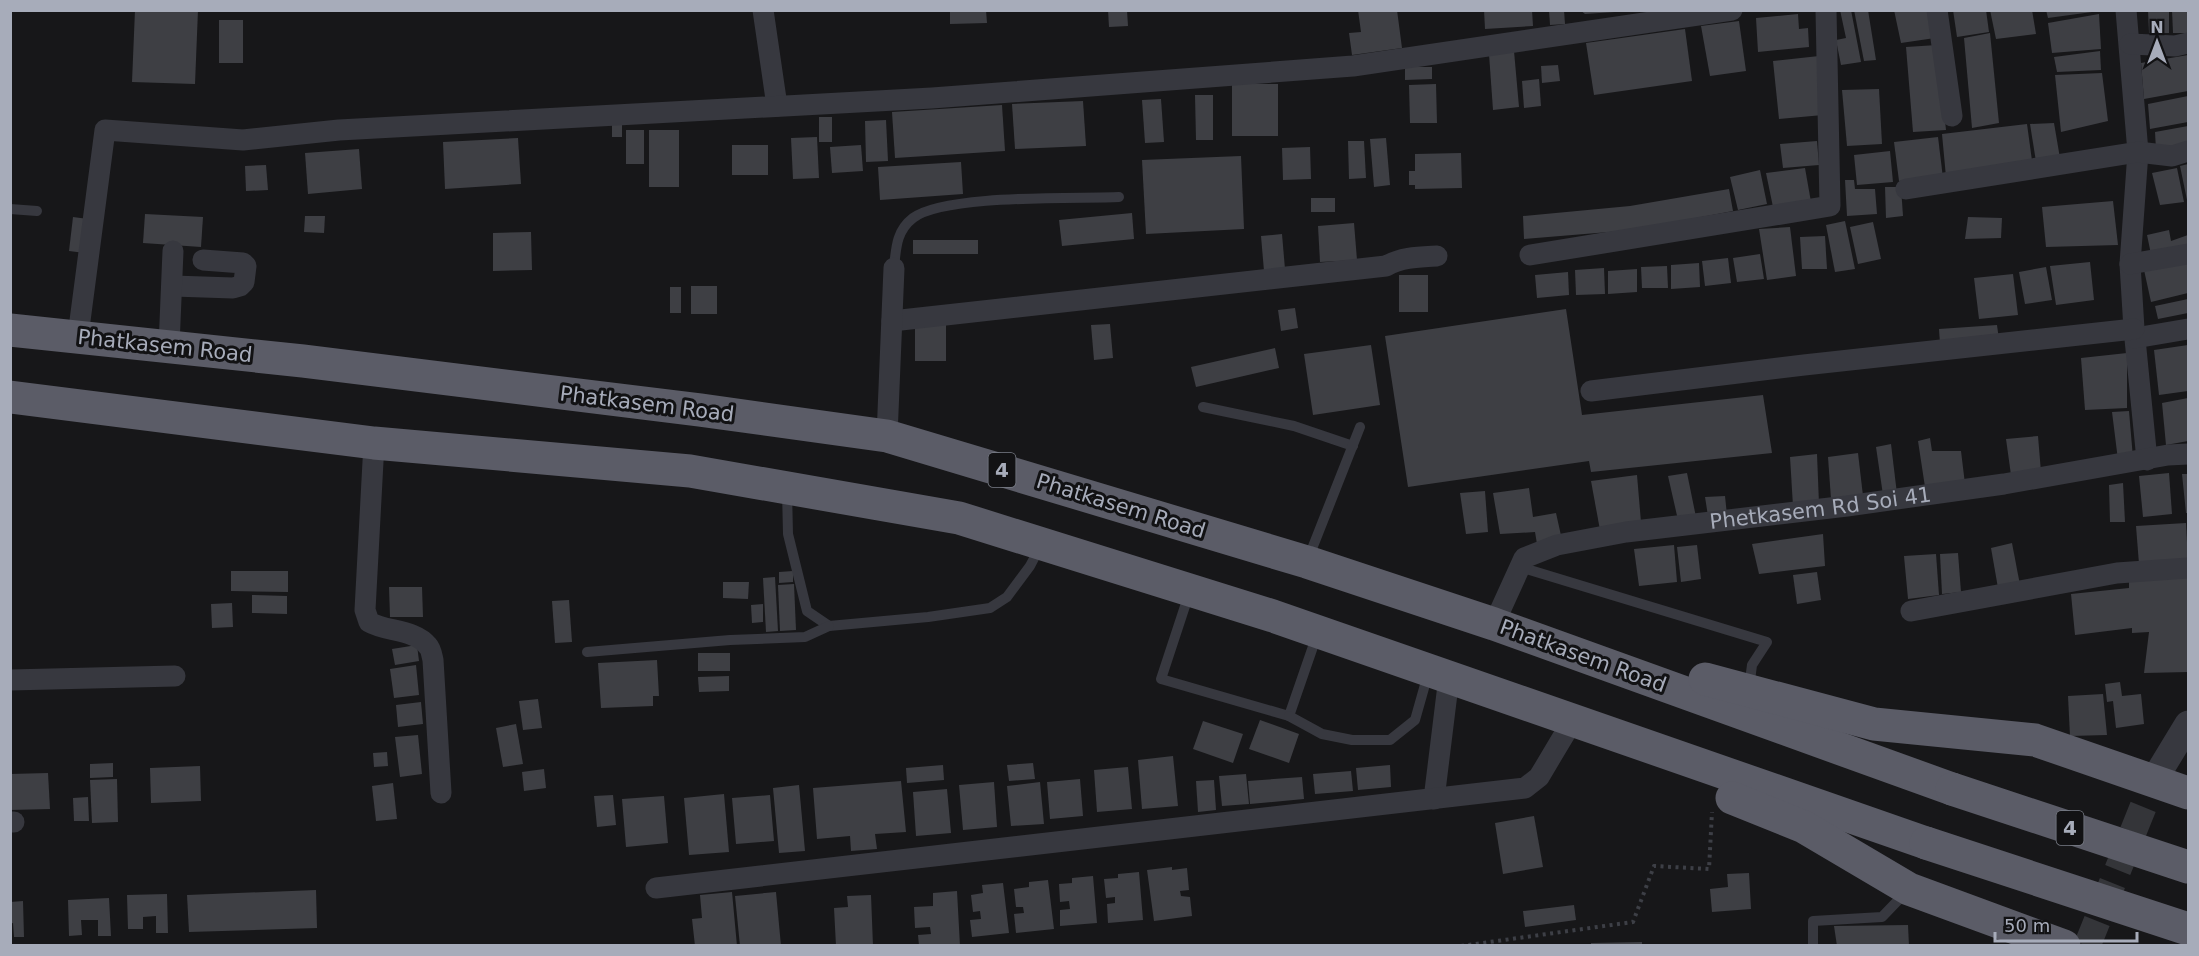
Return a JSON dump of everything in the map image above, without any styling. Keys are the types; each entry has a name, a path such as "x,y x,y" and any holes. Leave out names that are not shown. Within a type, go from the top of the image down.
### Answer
{"highway":[{"name":"Phatkasem Road","path":"10,330 169,346 700,410 887,436 1307,562 1494,624 1952,789 2188,867"},
{"path":"10,397 374,443 690,471 958,518 1318,632 1926,843 2188,929"},
{"path":"1630,672 1663,669 1874,724 2035,740 2188,793"},
{"path":"1660,751 1681,777 1804,827 1909,889 2064,945"}],"street":[{"path":"763,10 777,106"},
{"path":"78,336 105,129 243,140 339,130 1075,89 1353,66 1732,10"},
{"path":"1530,255 1830,206 1826,10"},
{"path":"1937,10 1952,116"},
{"path":"2126,10 2138,152 2130,264 2134,333 2147,460"},
{"path":"2130,44 2175,46 2188,43"},
{"path":"1906,189 2138,152 2172,156 2188,152"},
{"path":"169,346 173,251"},
{"path":"2130,264 2188,254"},
{"path":"892,321 1386,266 1395,261 1437,256"},
{"path":"173,286 233,288 244,282 246,266 243,263 203,260"},
{"path":"887,436 894,268"},
{"path":"1591,391 1804,365 2188,329"},
{"path":"374,443 365,610 369,622 377,627 418,638 430,647 433,660 441,794"},
{"name":"Phetkasem Rd Soi 41","path":"1520,567 1524,558 1557,546 1626,532 1847,506 2004,484 2168,455 2188,454"},
{"path":"1494,624 1520,567"},
{"path":"1911,611 2117,573 2188,568"},
{"path":"1434,799 1439,674"},
{"path":"10,680 175,676"},
{"path":"656,888 1525,788 1539,777 1573,720"},
{"path":"2154,780 2176,751 2188,724"}],"lane":[{"path":"894,268 898,235 913,218 928,211 969,202 1119,197"},
{"path":"10,209 37,210"},
{"path":"1203,407 1294,426 1353,446"},
{"path":"1307,562 1360,427"},
{"path":"787,488 788,534 807,611 829,626"},
{"path":"587,652 805,636 829,626 928,617 990,608 1007,597 1030,566 1042,544"},
{"path":"1520,567 1767,642 1752,665 1749,691"},
{"path":"1190,590 1161,679 1289,716 1322,734 1352,740 1389,740 1415,720 1439,674"},
{"path":"1289,716 1318,632"},
{"path":"1813,945 1813,921 1882,917 1909,889"}],"path":[{"path":"1461,945 1633,922 1654,866 1709,869 1713,790"}],"building":[{"path":"135,10 198,10 195,84 132,82"},
{"path":"950,10 986,10 987,23 950,24"},
{"path":"1108,10 1127,10 1128,26 1109,27"},
{"path":"1358,10 1397,10 1402,48 1352,55 1349,33 1361,32"},
{"path":"1484,10 1532,10 1533,26 1485,29"},
{"path":"1549,10 1564,10 1565,24 1550,25"},
{"path":"1580,10 1615,10 1615,12 1585,14"},
{"path":"1840,10 1851,10 1861,62 1841,65 1836,40 1846,38"},
{"path":"1854,10 1868,10 1876,60 1864,61"},
{"path":"1894,10 1928,10 1935,38 1901,43"},
{"path":"1953,10 1986,10 1989,32 1957,37"},
{"path":"1990,10 2032,10 2036,34 1996,39"},
{"path":"2046,10 2092,10 2092,12 2048,18"},
{"path":"2148,10 2169,10 2169,33 2149,33"},
{"path":"2172,10 2188,10 2188,33 2173,33"},
{"path":"1798,14 1799,29 1808,28 1809,47 1758,52 1756,18"},
{"path":"2099,14 2101,49 2052,53 2048,23"},
{"path":"219,20 243,20 243,63 219,63"},
{"path":"1739,21 1746,71 1710,76 1701,26"},
{"path":"1685,29 1692,81 1594,95 1586,43"},
{"path":"1990,33 1999,123 1972,128 1964,38"},
{"path":"1937,45 1946,130 1913,132 1906,47"},
{"path":"1514,51 1519,107 1493,110 1489,54"},
{"path":"2100,51 2101,70 2057,72 2054,57"},
{"path":"2188,55 2188,91 2144,99 2141,63"},
{"path":"1819,56 1823,115 1779,119 1773,61"},
{"path":"1558,65 1560,81 1542,83 1541,66"},
{"path":"1405,67 1432,67 1432,79 1405,80"},
{"path":"2102,73 2108,121 2061,132 2055,75"},
{"path":"1539,79 1541,106 1524,108 1522,81"},
{"path":"1232,84 1278,84 1278,136 1232,136"},
{"path":"1436,84 1437,123 1410,123 1409,85"},
{"path":"1879,89 1882,144 1847,146 1842,90"},
{"path":"1195,95 1213,95 1213,140 1196,140"},
{"path":"2188,96 2188,122 2150,129 2148,104"},
{"path":"1161,99 1164,142 1145,143 1142,100"},
{"path":"1083,101 1086,146 1015,149 1012,104"},
{"path":"1002,105 1005,151 895,158 892,112"},
{"path":"819,117 832,117 832,142 819,142"},
{"path":"886,120 888,161 866,162 865,121"},
{"path":"2054,123 2061,164 2037,168 2030,124"},
{"path":"2027,124 2033,168 1946,177 1942,134"},
{"path":"612,125 622,125 622,137 612,137"},
{"path":"2188,126 2188,142 2156,150 2155,132"},
{"path":"626,130 644,130 644,164 626,164"},
{"path":"649,130 679,130 679,187 649,187"},
{"path":"817,137 819,178 793,179 791,138"},
{"path":"1938,137 1943,178 1899,181 1894,142"},
{"path":"518,138 521,184 445,189 443,142"},
{"path":"1386,138 1390,185 1374,187 1370,139"},
{"path":"1348,141 1364,141 1366,178 1349,179"},
{"path":"1817,141 1819,165 1783,168 1780,144"},
{"path":"732,145 768,145 768,175 732,175"},
{"path":"861,145 863,171 832,173 830,147"},
{"path":"1310,147 1311,179 1283,180 1282,148"},
{"path":"359,149 362,189 308,194 305,153"},
{"path":"1890,151 1893,182 1857,185 1854,155"},
{"path":"1461,153 1462,188 1415,189 1415,185 1409,185 1409,171 1415,171 1415,154"},
{"path":"1241,156 1244,229 1146,234 1142,160"},
{"path":"961,162 963,194 880,200 878,167"},
{"path":"2188,164 2188,200 2187,200 2180,166"},
{"path":"266,165 268,190 246,191 245,166"},
{"path":"1805,168 1811,202 1773,207 1766,173"},
{"path":"2177,168 2184,202 2160,205 2152,173"},
{"path":"1760,170 1767,204 1738,210 1730,177"},
{"path":"1845,180 1854,180 1855,189 1875,189 1877,214 1847,216"},
{"path":"1885,187 1901,187 1903,216 1886,218"},
{"path":"1729,189 1733,211 1633,230 1524,239 1523,216 1630,206"},
{"path":"1311,198 1335,198 1335,212 1311,212"},
{"path":"2113,201 2118,245 2046,247 2042,207"},
{"path":"1132,213 1134,239 1062,246 1059,220"},
{"path":"145,214 203,217 201,247 143,243"},
{"path":"305,216 325,216 324,233 304,232"},
{"path":"73,217 88,219 85,253 69,251"},
{"path":"1968,217 2002,218 2001,238 1965,239"},
{"path":"1845,221 1855,269 1835,272 1826,225"},
{"path":"1873,222 1881,259 1858,264 1850,227"},
{"path":"1354,223 1357,260 1320,262 1318,226"},
{"path":"1790,227 1796,276 1767,280 1759,229"},
{"path":"2169,230 2171,241 2188,235 2188,251 2152,259 2147,235"},
{"path":"531,232 532,270 493,271 493,233"},
{"path":"1282,234 1285,269 1264,271 1261,236"},
{"path":"1825,236 1827,269 1802,269 1800,237"},
{"path":"913,240 978,240 978,254 913,254"},
{"path":"1760,254 1764,279 1737,282 1733,258"},
{"path":"1728,258 1731,283 1705,286 1702,261"},
{"path":"2188,260 2188,293 2151,302 2144,270"},
{"path":"2090,262 2094,300 2056,305 2050,266"},
{"path":"1699,263 1700,287 1671,289 1671,265"},
{"path":"1667,266 1668,288 1642,288 1641,267"},
{"path":"2046,267 2052,300 2025,304 2019,272"},
{"path":"1604,268 1605,294 1576,295 1575,270"},
{"path":"1637,269 1637,292 1608,294 1608,271"},
{"path":"1568,272 1569,295 1537,298 1535,275"},
{"path":"2013,274 2018,315 1979,319 1974,278"},
{"path":"1399,275 1428,275 1428,312 1399,312"},
{"path":"691,286 717,286 717,314 691,314"},
{"path":"670,287 681,287 681,313 670,313"},
{"path":"2188,299 2188,313 2158,319 2155,306"},
{"path":"1295,308 1298,328 1281,331 1278,310"},
{"path":"1566,309 1582,415 1763,395 1772,453 1591,472 1589,461 1408,487 1385,336"},
{"path":"915,324 946,324 946,361 915,361"},
{"path":"1110,324 1113,358 1094,360 1091,325"},
{"path":"1997,325 1999,340 1940,344 1939,329"},
{"path":"1371,345 1380,405 1313,415 1304,354"},
{"path":"2188,345 2188,391 2159,395 2154,350"},
{"path":"1275,348 1279,368 1196,387 1191,367"},
{"path":"2127,353 2127,408 2085,410 2081,358"},
{"path":"2188,398 2188,441 2166,445 2162,403"},
{"path":"2129,411 2133,458 2118,460 2112,412"},
{"path":"2038,436 2041,472 2011,475 2006,439"},
{"path":"1930,438 1932,451 1961,451 1965,484 1925,487 1918,441"},
{"path":"1891,444 1897,494 1883,495 1876,447"},
{"path":"1858,453 1863,496 1831,499 1828,457"},
{"path":"1817,454 1819,504 1793,506 1790,457"},
{"path":"1687,473 1696,517 1678,520 1668,476"},
{"path":"2169,473 2172,514 2143,517 2139,476"},
{"path":"2182,474 2188,474 2188,513 2186,513"},
{"path":"1637,475 1641,522 1600,530 1591,481"},
{"path":"2123,483 2125,522 2110,522 2109,485"},
{"path":"1529,488 1533,517 1556,513 1562,540 1537,544 1535,532 1500,534 1493,493"},
{"path":"1485,491 1488,532 1466,534 1460,493"},
{"path":"1725,496 1727,515 1708,516 1705,497"},
{"path":"2186,523 2188,561 2139,564 2136,526"},
{"path":"1823,534 1825,566 1759,574 1752,544"},
{"path":"2012,543 2020,585 1998,588 1991,548"},
{"path":"1674,545 1677,582 1639,586 1634,549"},
{"path":"1697,545 1701,579 1681,582 1677,547"},
{"path":"1958,553 1961,592 1942,594 1940,554"},
{"path":"1936,554 1939,595 1908,599 1904,556"},
{"path":"231,571 288,571 288,592 231,591"},
{"path":"793,571 793,582 779,583 779,572"},
{"path":"1817,572 1821,600 1797,604 1793,575"},
{"path":"775,577 778,631 766,632 763,578"},
{"path":"2188,577 2188,672 2144,673 2149,632 2132,633 2132,628 2075,635 2071,594 2129,588 2129,581"},
{"path":"723,582 749,582 748,599 723,598"},
{"path":"794,584 796,630 780,631 778,585"},
{"path":"389,587 422,587 423,617 390,617"},
{"path":"252,595 287,596 287,614 252,613"},
{"path":"569,600 572,642 555,643 552,601"},
{"path":"232,603 233,627 212,628 211,604"},
{"path":"763,604 763,622 752,623 751,605"},
{"path":"417,645 419,661 395,665 392,649"},
{"path":"698,653 730,653 730,671 698,671"},
{"path":"657,660 659,696 653,696 653,706 601,708 598,663"},
{"path":"416,665 419,695 394,698 390,669"},
{"path":"729,676 729,691 699,692 698,677"},
{"path":"2120,682 2122,696 2141,694 2144,724 2116,728 2113,701 2107,702 2105,684"},
{"path":"2103,694 2107,735 2070,736 2068,696"},
{"path":"538,699 542,728 523,730 519,701"},
{"path":"421,702 423,724 398,727 396,705"},
{"path":"1260,720 1299,734 1289,763 1249,749"},
{"path":"1203,721 1243,734 1233,763 1193,749"},
{"path":"516,724 523,764 503,767 496,728"},
{"path":"418,735 422,774 400,777 395,737"},
{"path":"387,752 388,766 374,767 373,753"},
{"path":"1173,756 1178,806 1142,809 1138,760"},
{"path":"113,763 113,777 90,778 90,764"},
{"path":"1033,763 1035,779 1009,781 1007,765"},
{"path":"943,765 944,780 907,783 906,768"},
{"path":"1390,765 1391,787 1358,790 1356,768"},
{"path":"200,766 201,801 151,803 150,768"},
{"path":"1128,767 1132,809 1097,812 1094,770"},
{"path":"544,769 546,788 524,791 522,772"},
{"path":"1351,771 1353,791 1315,794 1313,774"},
{"path":"48,773 50,809 10,810 10,774"},
{"path":"1246,774 1249,804 1222,806 1219,776"},
{"path":"1302,777 1304,799 1250,804 1248,781"},
{"path":"117,779 118,822 92,823 90,780"},
{"path":"1080,779 1083,816 1050,819 1047,782"},
{"path":"1214,780 1216,810 1198,812 1196,781"},
{"path":"901,781 906,832 875,834 877,849 851,851 850,836 817,839 813,788"},
{"path":"994,782 997,827 963,830 959,785"},
{"path":"1040,782 1044,824 1011,826 1007,786"},
{"path":"393,783 397,819 376,821 372,786"},
{"path":"799,785 805,851 779,853 773,788"},
{"path":"947,789 951,833 916,836 913,792"},
{"path":"724,794 729,852 689,855 684,798"},
{"path":"613,795 616,825 597,827 594,796"},
{"path":"770,795 774,841 736,844 732,798"},
{"path":"664,796 668,843 626,847 622,799"},
{"path":"88,797 89,821 74,821 73,798"},
{"path":"1534,816 1543,867 1503,874 1495,823"},
{"path":"1172,867 1172,870 1187,868 1189,890 1180,891 1181,896 1190,897 1192,916 1154,921 1147,870"},
{"path":"1139,872 1143,920 1108,923 1107,904 1115,903 1115,897 1106,898 1104,879 1118,878 1118,874"},
{"path":"1749,873 1751,909 1712,912 1710,889 1728,887 1727,874"},
{"path":"1093,876 1097,923 1060,926 1060,910 1070,909 1069,901 1060,902 1059,884 1072,883 1072,878"},
{"path":"1048,880 1054,929 1016,933 1014,914 1024,913 1023,907 1016,907 1014,889 1029,887 1029,882"},
{"path":"1003,883 1009,933 972,937 970,920 981,919 980,911 973,912 971,895 983,893 982,885"},
{"path":"316,890 317,928 189,932 187,895"},
{"path":"957,891 960,946 919,946 918,935 931,934 930,927 915,928 914,907 933,906 933,893"},
{"path":"732,892 737,946 695,946 692,919 702,918 700,895"},
{"path":"776,892 781,946 740,946 735,896"},
{"path":"167,894 168,933 156,933 156,916 143,917 143,929 128,929 127,895"},
{"path":"871,895 873,946 836,946 834,908 848,907 847,896"},
{"path":"109,898 111,936 98,936 98,920 81,920 82,935 69,936 68,900"},
{"path":"23,901 24,937 14,937 13,923 10,924 10,902"},
{"path":"1574,905 1576,920 1525,927 1523,911"},
{"path":"1908,925 1909,946 1837,946 1834,926"},
{"path":"1642,942 1642,946 1591,946 1591,943"}],"tunnel":[{"path":"2087,946 2154,780"}]}
